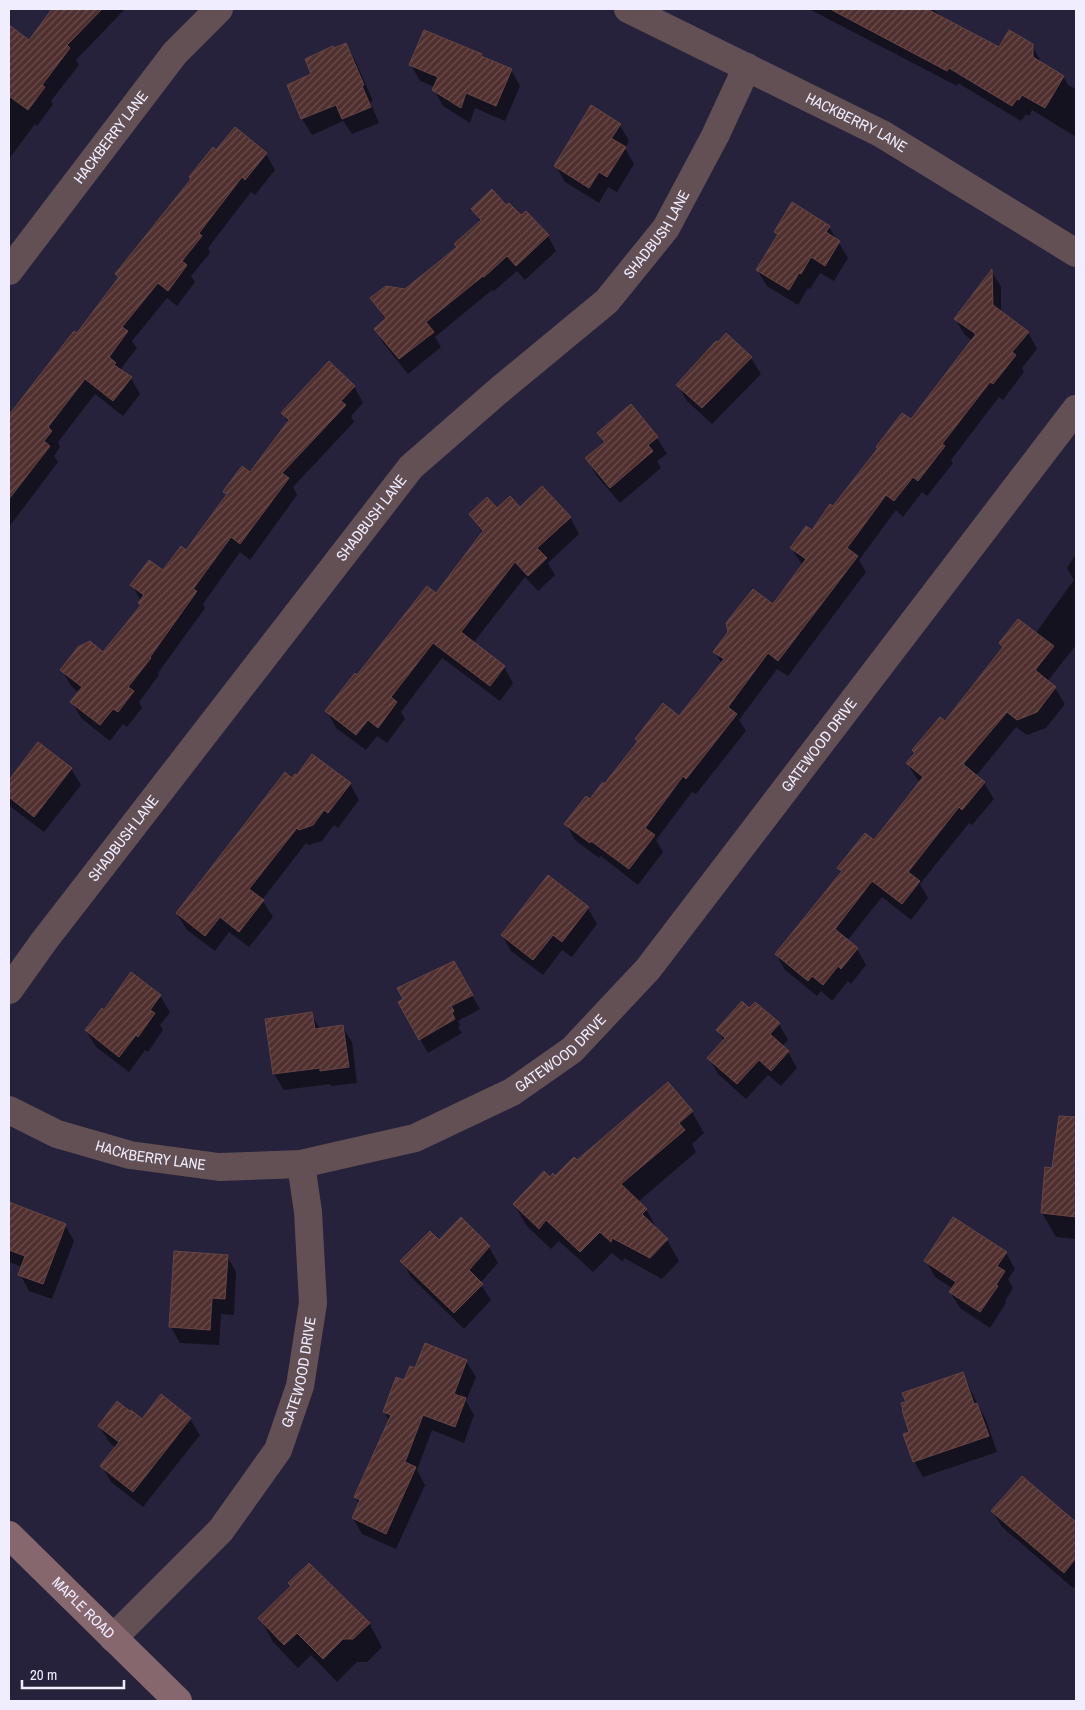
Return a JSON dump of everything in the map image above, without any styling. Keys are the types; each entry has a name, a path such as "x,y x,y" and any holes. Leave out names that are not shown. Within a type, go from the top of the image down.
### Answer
{"street":[{"name":"HACKBERRY LANE","path":"9,271 175,53 219,9"},
{"name":"HACKBERRY LANE","path":"628,9 882,134 1076,254"},
{"name":"SHADBUSH LANE","path":"9,990 44,941 411,467 497,392 607,301 666,228 716,136 747,67"},
{"name":"GATEWOOD DRIVE","path":"113,1638 221,1530 278,1450 300,1386 313,1302 308,1212 300,1164 415,1138 512,1092 572,1050 648,969 1076,409"},
{"name":"HACKBERRY LANE","path":"9,1110 57,1134 130,1154 219,1166 300,1164"},
{"name":"MAPLE ROAD","path":"9,1535 178,1701"}],"building":[{"path":"52,9 102,9 67,45 70,48 42,85 45,87 28,110 9,96 9,25 29,40"},
{"path":"830,9 927,9 999,47 1009,30 1033,44 1033,57 1064,76 1045,108 1022,95 1012,106 949,68 947,71"},
{"path":"424,30 482,54 481,56 512,69 496,106 466,93 461,108 432,90 438,77 409,65"},
{"path":"346,43 371,107 342,119 336,105 301,119 287,85 311,74 305,59 333,46 334,48"},
{"path":"591,105 621,124 611,138 626,147 607,177 599,172 589,188 554,166"},
{"path":"235,127 267,153 245,180 242,177 199,233 202,236 182,261 187,265 168,291 158,283 122,327 128,331 109,357 116,363 114,365 132,377 113,401 85,379 48,427 52,431 44,441 50,446 9,499 9,415 74,331 77,333 119,277 115,274 191,179 189,177 213,147 216,150"},
{"path":"492,189 506,205 509,203 521,215 526,211 549,235 516,266 507,256 484,277 426,322 434,332 399,359 374,329 386,318 370,298 386,286 405,289 457,247 454,244 481,220 471,209"},
{"path":"792,202 830,226 826,232 840,241 825,266 811,257 789,290 756,270 778,234 774,232"},
{"path":"992,269 993,305 1029,332 1012,352 1016,355 993,384 990,382 942,444 945,446 918,481 913,477 894,501 886,495 847,548 858,556 778,661 768,653 728,707 737,714 686,779 683,776 645,828 655,835 629,869 564,824 586,796 590,799 602,783 605,783 638,741 635,739 663,703 679,716 724,659 713,652 728,632 726,623 753,589 773,604 806,559 790,548 806,526 812,530 830,504 833,506 878,448 876,447 902,413 911,419 976,334 954,319"},
{"path":"726,333 752,357 702,408 676,385 716,341 718,342"},
{"path":"329,361 355,386 341,401 346,405 282,473 289,478 240,544 231,537 193,589 197,591 151,658 128,687 134,691 118,712 113,709 100,725 70,702 82,687 60,670 78,647 90,641 103,652 141,605 138,603 144,595 130,585 149,560 163,570 181,546 186,550 227,494 223,492 224,490 242,466 250,472 289,420 281,413"},
{"path":"631,404 658,437 648,445 653,451 610,488 585,458 605,442 597,433"},
{"path":"542,486 571,517 537,548 547,558 528,576 515,562 461,632 505,666 490,686 433,643 391,697 397,702 378,728 368,720 356,735 325,711 355,673 357,675 427,586 436,593 483,531 469,514 487,497 497,508 510,496 520,507"},
{"path":"1018,619 1054,646 1035,670 1056,687 1037,712 1017,720 1007,712 963,764 985,782 962,810 959,807 908,872 920,881 902,904 872,881 835,929 858,948 841,969 838,966 823,985 812,976 808,981 775,954 842,871 837,868 865,833 874,840 923,777 906,763 915,753 912,750 940,717 945,721 1003,647 999,643"},
{"path":"38,742 72,768 34,817 9,797 9,780"},
{"path":"312,754 351,783 328,813 324,810 313,825 299,830 297,828 249,889 264,900 239,932 220,917 205,936 176,913 285,772 292,778 295,774 297,775"},
{"path":"548,875 589,907 562,942 553,935 533,960 501,935"},
{"path":"454,961 473,995 451,1006 455,1019 419,1040 398,1002 403,999 397,988"},
{"path":"131,972 161,995 150,1010 155,1013 138,1037 136,1035 119,1057 85,1030 102,1008 104,1010"},
{"path":"742,1001 749,1008 755,1002 780,1023 770,1034 789,1051 771,1071 759,1060 737,1084 707,1058 725,1038 716,1030"},
{"path":"312,1012 315,1029 343,1025 349,1067 320,1071 320,1068 273,1074 265,1019"},
{"path":"668,1082 693,1111 679,1123 685,1130 621,1184 647,1209 642,1214 668,1239 650,1258 612,1238 611,1242 600,1232 580,1252 546,1220 539,1229 513,1204 544,1171 550,1177 553,1173 555,1176 574,1157 577,1160"},
{"path":"1059,1116 1076,1117 1076,1217 1041,1213 1045,1167 1052,1168"},
{"path":"9,1202 66,1224 43,1284 18,1275 25,1256 9,1250"},
{"path":"461,1217 490,1246 469,1270 483,1284 454,1313 400,1261 430,1231 439,1240"},
{"path":"953,1217 1007,1252 997,1266 1005,1271 996,1285 998,1286 980,1312 949,1292 956,1282 924,1261"},
{"path":"174,1251 228,1255 225,1299 212,1298 210,1330 169,1327"},
{"path":"425,1343 467,1360 454,1394 466,1398 455,1427 423,1415 405,1462 416,1467 386,1534 352,1518 360,1500 354,1497 391,1415 383,1412 396,1377 404,1380 410,1366 415,1368"},
{"path":"963,1372 974,1404 977,1403 989,1436 913,1462 903,1434 909,1432 902,1410 901,1403 906,1402 902,1393"},
{"path":"161,1394 191,1418 133,1492 100,1466 119,1442 98,1426 117,1401 142,1419"},
{"path":"1022,1476 1076,1522 1076,1558 1064,1573 991,1511"},
{"path":"309,1563 370,1623 353,1639 343,1639 323,1659 297,1633 284,1645 258,1618 291,1586 288,1583"}]}
